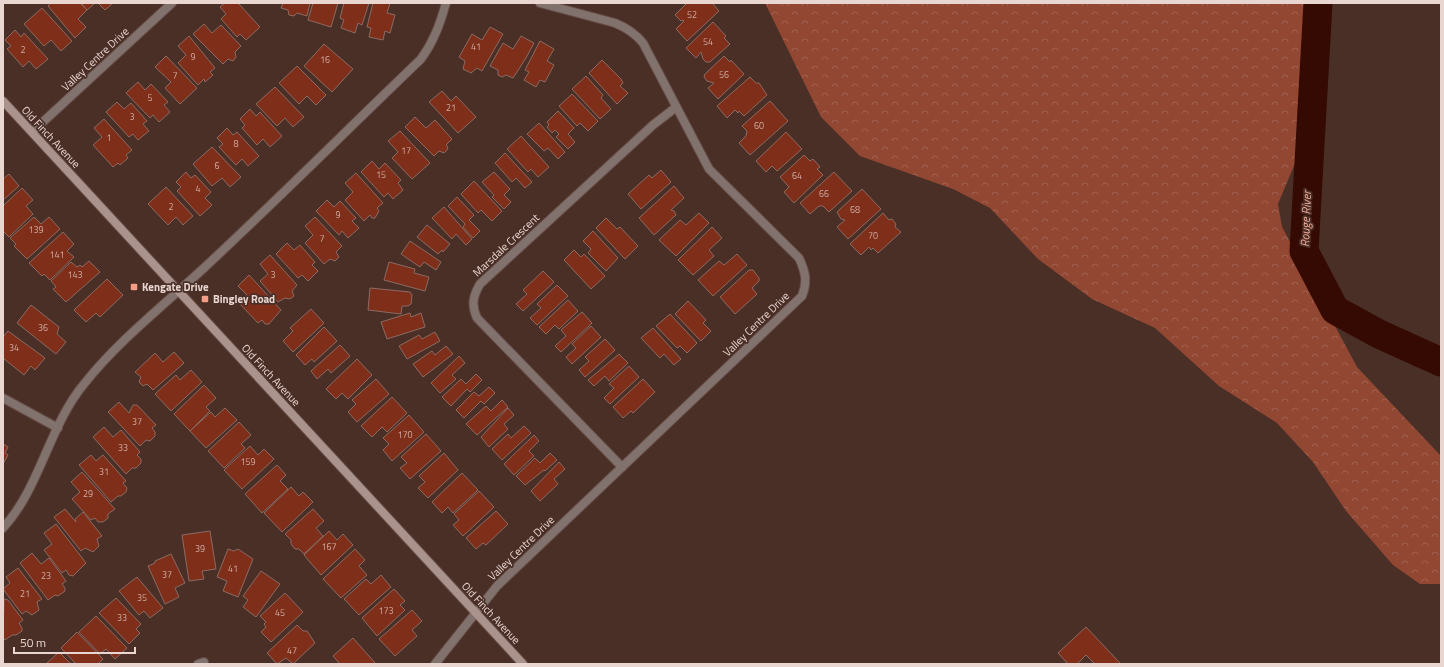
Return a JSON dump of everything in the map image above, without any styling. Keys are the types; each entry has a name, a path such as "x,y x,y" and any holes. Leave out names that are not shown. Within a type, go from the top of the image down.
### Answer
{"street":[{"name":"Valley Centre Drive","path":"32,132 172,3"},
{"path":"3,528 11,519 26,494 66,409 83,385 107,357 421,59 432,44 440,26 446,3"},
{"name":"Valley Centre Drive","path":"435,664 497,586 802,296 805,289 806,276 799,258 709,170 675,108 643,43 636,35 625,27 540,3"},
{"name":"Old Finch Avenue","path":"3,101 524,664"},
{"name":"Marsdale Crescent","path":"622,467 477,318 473,306 473,300 480,284 653,125 675,108"},
{"path":"3,398 58,428"}],"green space":[{"path":"765,3 1314,3 1307,49 1303,144 1278,204 1282,227 1357,367 1441,456 1441,584 1420,584 1393,565 1346,511 1313,462 1277,423 1219,386 1155,328 1092,299 1038,259 990,208 953,189 860,156 821,117"}],"building":[{"path":"51,3 80,3 87,10 78,19 86,27 75,38 48,6"},
{"path":"81,3 95,3 87,10"},
{"path":"98,3 113,3 105,10"},
{"path":"225,3 238,3 260,27 246,40 240,34 237,37 221,19 226,14 220,7"},
{"path":"283,3 310,3 307,16 297,13 294,16 289,15 288,10 281,8"},
{"path":"313,3 338,3 331,27 308,20"},
{"path":"344,3 369,3 362,25 358,23 355,33 341,28 344,20 340,18"},
{"path":"373,3 390,3 387,13 395,15 390,33 385,31 383,40 369,37 371,28 367,27"},
{"path":"687,3 712,3 719,11 687,41 676,29 684,21 681,21 675,15"},
{"path":"42,8 72,41 61,51 51,40 44,46 24,24"},
{"path":"713,22 726,36 724,38 730,44 710,62 706,62 703,59 701,52 696,58 686,48"},
{"path":"204,24 212,33 221,25 241,46 235,52 236,57 233,61 228,59 223,64 193,34"},
{"path":"490,27 503,34 482,71 477,68 471,73 463,69 465,61 459,57 472,34 482,40"},
{"path":"15,30 21,37 24,33 48,59 36,69 29,61 23,67 7,49 11,46 5,40"},
{"path":"189,36 215,68 210,72 213,75 205,82 204,79 198,85 178,63 186,55 178,46"},
{"path":"521,36 534,43 526,58 513,78 506,75 502,77 498,75 498,70 490,66 503,43 513,49"},
{"path":"540,41 554,49 547,61 554,65 545,82 540,80 536,87 524,80 529,72 525,70"},
{"path":"324,44 353,69 332,92 304,66"},
{"path":"166,56 197,88 180,104 165,88 171,82 155,67"},
{"path":"724,56 730,62 731,60 744,74 718,99 708,88 714,83 707,81 704,77 705,74"},
{"path":"602,60 621,79 623,83 620,86 628,93 617,104 589,73"},
{"path":"297,66 326,95 316,105 307,96 299,104 279,83"},
{"path":"586,76 603,95 601,98 611,109 600,119 572,89"},
{"path":"750,77 756,83 759,83 767,95 744,116 739,111 738,113 735,110 727,118 717,106"},
{"path":"138,82 145,90 151,84 168,102 164,105 170,112 159,122 153,115 150,118 126,93"},
{"path":"275,87 304,117 293,127 285,118 277,126 256,104"},
{"path":"442,91 451,101 456,96 476,117 458,133 429,102"},
{"path":"572,94 598,121 588,131 580,123 577,126 559,106"},
{"path":"770,101 788,121 750,155 739,143 746,136 747,131 742,126"},
{"path":"117,102 124,109 131,103 147,121 143,124 149,131 138,140 133,134 129,137 106,112"},
{"path":"250,109 256,116 260,112 282,136 270,147 263,139 257,145 242,128 245,125 240,119"},
{"path":"558,111 574,128 568,134 575,142 568,149 556,137 559,134 555,130 552,133 547,127 549,125 547,122"},
{"path":"415,117 426,128 435,120 452,139 446,145 448,147 444,153 439,151 434,156 405,127"},
{"path":"104,119 132,150 126,155 128,158 120,165 118,163 113,167 93,145 102,137 94,128"},
{"path":"539,123 565,152 558,159 548,148 544,151 527,134"},
{"path":"227,128 233,135 237,132 259,156 248,166 242,159 236,165 219,147 223,144 217,138"},
{"path":"400,131 430,163 412,179 392,158 398,152 388,141"},
{"path":"786,132 802,149 777,171 772,166 766,172 756,161"},
{"path":"521,136 549,167 538,177 531,169 528,172 507,149"},
{"path":"212,147 241,177 230,187 222,178 212,186 193,164"},
{"path":"505,153 532,182 525,188 516,178 512,182 495,163"},
{"path":"804,155 810,161 813,159 820,167 817,169 823,175 794,203 784,192 789,187 780,177"},
{"path":"372,161 379,169 385,163 401,180 398,183 403,190 393,199 388,193 384,197 361,172"},
{"path":"661,170 671,182 641,209 628,194 649,175 652,178"},
{"path":"186,172 191,178 195,175 211,192 205,198 212,205 200,216 177,191 181,187 176,182"},
{"path":"494,172 510,189 504,195 511,202 504,209 492,197 494,195 482,182"},
{"path":"834,172 852,191 829,212 823,206 819,206 810,214 800,203"},
{"path":"356,173 383,203 377,208 379,211 375,218 372,218 370,215 364,221 345,200 353,192 345,183"},
{"path":"9,174 19,186 3,200 3,179"},
{"path":"474,181 502,211 492,221 481,210 478,213 461,194"},
{"path":"674,186 684,198 671,210 674,211 676,215 654,235 639,218"},
{"path":"166,187 193,216 183,225 176,217 168,225 148,204"},
{"path":"22,188 33,200 26,206 33,214 9,237 3,231 3,206"},
{"path":"862,189 881,209 848,239 837,227 845,220 841,219 837,212"},
{"path":"457,197 474,215 469,220 480,231 473,238 463,227 465,224 448,206"},
{"path":"327,200 334,207 340,201 356,218 352,221 359,228 348,238 342,231 339,235 316,211"},
{"path":"444,207 472,239 466,245 456,234 452,239 432,218"},
{"path":"699,213 709,223 676,256 659,240 680,220 686,225"},
{"path":"883,213 889,220 892,219 896,224 895,227 901,232 878,253 873,248 871,250 869,247 861,255 850,244"},
{"path":"34,217 41,224 49,217 60,229 27,259 14,246 16,244 10,238"},
{"path":"315,217 342,246 336,252 339,257 335,261 330,259 324,264 305,243 313,235 305,226"},
{"path":"606,218 617,229 620,227 638,246 625,259 596,228"},
{"path":"427,225 450,244 443,252 442,250 438,254 417,237"},
{"path":"712,227 722,238 709,250 714,256 693,275 678,260"},
{"path":"593,231 618,258 606,271 588,253 591,249 583,241"},
{"path":"63,232 74,244 67,251 74,257 50,280 44,274 42,276 29,263"},
{"path":"410,241 441,262 436,270 424,262 420,267 401,254"},
{"path":"287,243 294,250 300,245 315,262 312,265 318,271 308,281 302,275 298,278 276,254"},
{"path":"574,250 581,257 584,254 605,276 591,289 564,260"},
{"path":"737,254 747,265 713,296 698,280 719,261 724,265"},
{"path":"270,255 297,285 292,291 294,296 290,299 285,298 278,302 260,281 268,274 260,264"},
{"path":"89,261 100,272 66,302 53,289 56,287 51,281 71,262 77,267 80,265 82,267"},
{"path":"389,262 415,269 414,273 429,277 425,291 384,280"},
{"path":"749,270 753,270 759,278 759,281 752,288 757,294 735,314 720,297"},
{"path":"543,271 554,282 523,311 516,304 527,294 523,290"},
{"path":"249,275 281,310 269,324 265,324 262,320 258,323 239,303 247,295 238,286"},
{"path":"107,279 123,295 100,317 96,313 86,322 74,310"},
{"path":"557,285 568,296 537,325 530,318 541,308 537,304"},
{"path":"370,288 410,292 412,295 411,304 408,306 402,306 401,314 368,310"},
{"path":"568,300 578,311 559,329 555,325 546,334 539,327"},
{"path":"688,301 706,320 703,323 711,331 701,341 675,314"},
{"path":"31,305 59,327 57,334 66,342 56,354 17,323"},
{"path":"311,309 324,323 293,352 283,341 293,331 290,328"},
{"path":"582,312 592,323 561,352 555,346 566,336 561,330"},
{"path":"410,313 411,317 421,313 425,327 387,339 381,322"},
{"path":"670,314 697,343 687,353 680,346 677,348 656,326"},
{"path":"591,326 601,337 572,364 566,357 576,348 572,344"},
{"path":"324,327 337,341 314,362 312,359 305,365 296,355"},
{"path":"653,328 681,359 674,365 664,354 660,358 641,338"},
{"path":"8,331 45,358 35,370 31,366 24,375 3,358 3,337"},
{"path":"435,332 440,341 407,359 399,346 419,335 422,339"},
{"path":"605,339 615,350 585,377 579,370 589,361 585,357"},
{"path":"340,345 350,356 331,373 328,369 317,379 311,371"},
{"path":"446,346 453,354 423,377 413,364 432,351 435,355"},
{"path":"174,352 184,363 153,390 147,384 143,386 139,382 141,377 135,372 155,353 163,362"},
{"path":"619,354 628,363 609,381 605,376 594,386 588,380"},
{"path":"459,356 465,363 452,375 456,379 440,393 431,383"},
{"path":"357,359 372,375 348,399 342,393 336,399 326,389"},
{"path":"629,366 639,377 610,404 604,398 614,388 609,384"},
{"path":"191,370 202,382 171,411 155,394 176,375 180,380"},
{"path":"476,374 482,380 470,392 467,389 451,406 442,397 461,379 466,384"},
{"path":"376,379 389,394 357,422 348,412 356,404 352,400"},
{"path":"643,379 655,392 633,413 631,411 623,418 613,407"},
{"path":"204,385 216,398 206,407 210,411 190,431 174,414"},
{"path":"489,387 495,393 484,404 481,401 464,418 456,410 474,392 479,396"},
{"path":"392,397 407,413 387,432 382,427 372,437 361,426"},
{"path":"502,400 508,407 477,435 466,424 486,406 491,411"},
{"path":"119,402 129,413 133,405 137,405 156,425 152,428 155,432 155,436 150,441 146,440 140,446 108,412"},
{"path":"225,408 237,420 206,448 190,431 211,412 215,417"},
{"path":"508,408 514,415 504,424 508,429 489,447 481,437"},
{"path":"409,415 424,432 392,461 383,450 389,444 383,438"},
{"path":"239,422 251,435 241,444 245,448 224,468 208,451"},
{"path":"524,426 531,433 502,460 492,449 508,434 511,438"},
{"path":"104,427 113,437 121,430 140,452 137,455 141,459 141,463 136,468 132,468 126,474 93,437"},
{"path":"426,434 441,451 410,479 400,468 407,463 401,457"},
{"path":"534,435 539,441 529,451 534,456 514,475 504,464"},
{"path":"3,444 8,447 5,453 8,455 3,464"},
{"path":"250,446 258,455 264,449 274,459 242,489 224,470"},
{"path":"444,453 458,470 428,498 418,488 425,482 419,476"},
{"path":"550,453 557,460 545,471 544,470 525,485 516,476 535,458 540,463"},
{"path":"91,455 96,461 103,455 126,481 123,483 127,488 126,492 111,502 79,465"},
{"path":"559,462 565,469 554,479 558,484 540,501 531,491"},
{"path":"277,465 286,475 280,481 288,489 262,513 245,494"},
{"path":"82,472 115,509 108,514 108,518 103,522 98,522 95,518 91,520 72,499 80,492 71,482"},
{"path":"462,473 478,490 453,513 448,507 442,513 432,502"},
{"path":"291,487 299,496 303,492 313,502 282,532 264,513"},
{"path":"479,491 494,507 463,536 453,525 459,520 454,514"},
{"path":"65,509 76,522 75,519 83,512 102,536 97,539 99,546 93,552 85,548 81,551 54,517"},
{"path":"313,509 324,521 316,528 323,536 304,554 299,549 295,549 291,544 291,540 285,534"},
{"path":"496,511 508,524 486,545 483,543 476,549 466,538"},
{"path":"56,524 86,563 73,576 69,575 66,570 62,573 44,550 52,544 44,533"},
{"path":"210,531 216,569 202,571 204,579 189,581 182,535"},
{"path":"329,531 337,540 343,534 353,545 321,575 304,555"},
{"path":"228,549 234,551 238,549 253,559 238,597 223,591 227,581 217,577"},
{"path":"355,549 365,560 359,566 367,575 341,598 323,579"},
{"path":"32,553 41,564 49,558 66,581 62,584 65,591 48,600 20,563"},
{"path":"171,554 185,583 175,588 179,597 165,604 148,566"},
{"path":"18,568 42,599 37,602 39,610 32,615 26,611 22,614 3,589 10,583 6,577"},
{"path":"261,571 280,584 256,617 243,607 248,600 243,596"},
{"path":"381,575 391,587 359,615 344,599 366,579 371,584"},
{"path":"137,577 163,608 150,618 144,611 139,615 119,591"},
{"path":"394,589 405,601 400,605 405,610 377,636 362,618"},
{"path":"285,593 303,612 271,642 261,632 266,627 264,624 266,622 260,616"},
{"path":"116,598 141,624 136,629 140,633 129,644 99,613"},
{"path":"4,599 8,600 23,620 19,623 22,631 5,640 3,637"},
{"path":"412,610 422,621 412,630 417,636 395,656 379,639"},
{"path":"96,616 127,648 115,659 106,649 100,654 79,632"},
{"path":"297,625 303,631 307,631 315,643 293,664 286,658 277,664 267,653"},
{"path":"1086,627 1121,664 1095,664 1086,655 1077,664 1068,664 1058,653"},
{"path":"77,632 103,659 98,664 76,664 61,648"},
{"path":"353,638 376,664 340,664 333,656"},
{"path":"59,652 71,664 46,664"}],"waterway":[{"name":"Rouge River","path":"1318,3 1304,251 1335,310 1379,334 1441,362"}],"place":[{"name":"Kengate Drive","path":"134,287"},
{"name":"Bingley Road","path":"205,299"}]}
